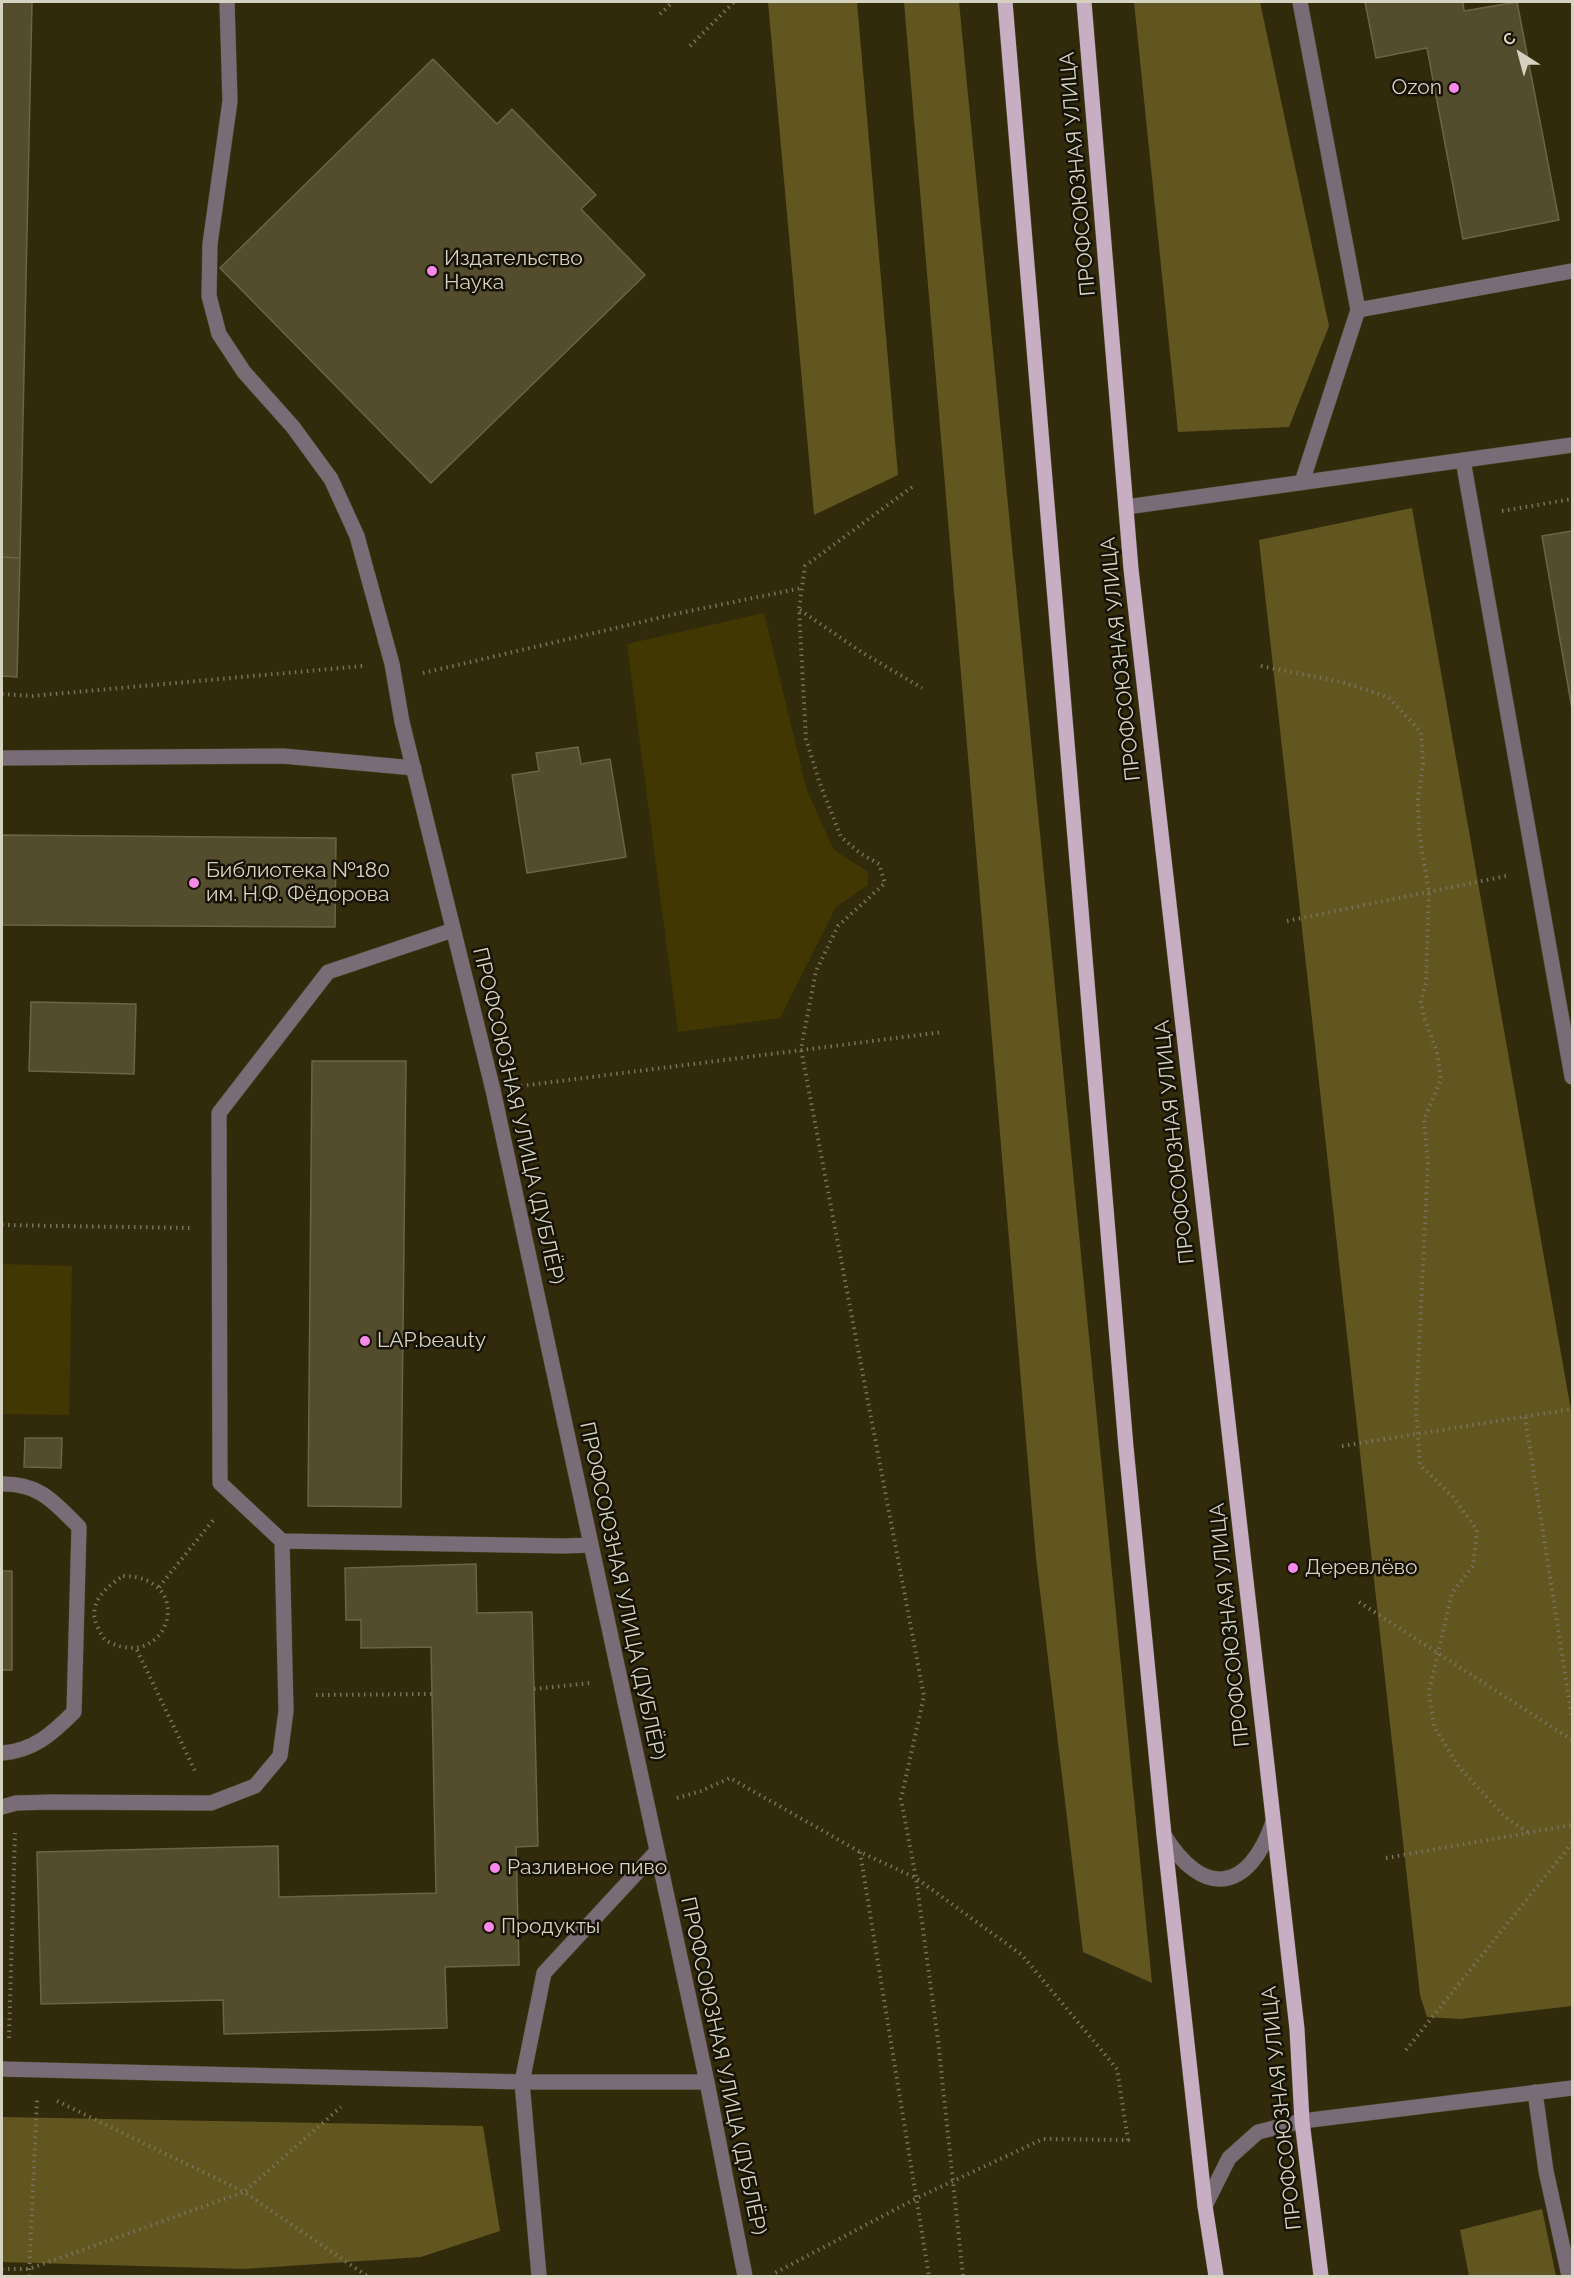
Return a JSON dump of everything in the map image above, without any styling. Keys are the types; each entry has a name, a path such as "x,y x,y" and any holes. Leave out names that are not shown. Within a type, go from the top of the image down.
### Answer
{"main road":[{"path":"1005,2 1124,1424 1164,1836 1205,2206 1216,2277"},
{"name":"ПРОФСОЮЗНАЯ УЛИЦА","path":"1084,2 1126,507 1297,2029 1302,2121 1321,2277"}],"street":[{"name":"ПРОФСОЮЗНАЯ УЛИЦА (ДУБЛЁР)","path":"227,2 230,102 210,244 209,296 219,334 244,372 293,427 331,479 357,536 392,664 414,768 493,1090 707,2082 745,2277"},
{"path":"1300,2 1358,310 1302,482"},
{"path":"1358,310 1572,271"},
{"path":"1126,507 1572,445"},
{"path":"1463,460 1572,1077"},
{"path":"2,758 283,756 414,768"},
{"path":"453,930 328,972 219,1113 220,1483 282,1541 591,1545"},
{"path":"2,1484 24,1484 53,1502 79,1527 74,1712 45,1740 17,1752 2,1753"},
{"path":"9,1805 211,1803 255,1786 280,1756 285,1695 282,1541"},
{"path":"1164,1836 1178,1858 1193,1871 1213,1880 1233,1877 1250,1865 1265,1845 1273,1822"},
{"path":"539,2277 522,2082 544,1973 657,1851"},
{"path":"2,2069 522,2082 707,2082"},
{"path":"1205,2206 1229,2158 1258,2132 1302,2121 1572,2088"},
{"path":"1535,2092 1546,2171 1569,2277"}],"path":[{"path":"660,14 673,2"},
{"path":"690,46 734,2"},
{"path":"912,487 805,566 799,609 806,739 819,781 842,837 860,853 879,864 885,883 838,926 816,971 801,1049 924,1696 901,1799 916,1878 938,2040 963,2277"},
{"path":"1472,516 1572,499"},
{"path":"799,609 863,653 922,688"},
{"path":"1261,666 1342,682 1388,697 1421,732 1423,763 1418,799 1419,833 1429,892 1426,981 1421,1002 1437,1052 1441,1079 1424,1120 1428,1163 1416,1407 1420,1465 1453,1497 1477,1530 1473,1566 1452,1593 1429,1691 1434,1727 1460,1767 1505,1817 1529,1833"},
{"path":"1287,921 1535,870"},
{"path":"493,1090 942,1032"},
{"path":"2,1225 219,1228"},
{"path":"1342,1446 1572,1409"},
{"path":"1525,1417 1572,1718"},
{"path":"159,1587 233,1495"},
{"path":"123,1576 141,1576 159,1587 169,1604 167,1623 156,1639 137,1650 121,1648 105,1640 96,1623 94,1606 105,1587 123,1576"},
{"path":"1359,1602 1572,1740"},
{"path":"137,1650 211,1803"},
{"path":"534,1689 595,1683"},
{"path":"285,1695 432,1694"},
{"path":"647,1806 701,1791 730,1778 860,1852 916,1878 1022,1955 1117,2069 1128,2140 1043,2139 917,2198 768,2277"},
{"path":"9,1805 9,2042 14,2046"},
{"path":"1386,1858 1572,1825"},
{"path":"1406,2050 1572,1843"},
{"path":"860,1852 929,2277"},
{"path":"29,2277 38,2092"},
{"path":"48,2097 244,2192 368,2277"},
{"path":"2,2268 29,2269 244,2192 349,2101"}],"shaded area":[{"path":"768,2 857,2 898,475 814,515"},
{"path":"904,2 959,2 1152,1983 1083,1952 1036,1558"},
{"path":"1134,2 1260,2 1329,326 1289,427 1178,432"},
{"path":"1412,508 1572,1416 1572,2006 1460,2019 1427,2017 1420,1995 1259,540"},
{"path":"764,613 807,791 834,850 868,872 868,885 836,907 780,1018 678,1032 627,644"},
{"path":"2,1264 72,1266 69,1415 2,1414"},
{"path":"2,2117 483,2126 500,2231 421,2257 244,2269 2,2262"},
{"path":"1542,2209 1556,2276 1469,2276 1460,2230"}],"building":[{"path":"2,2 32,2 20,558 2,557"},
{"path":"1365,2 1463,2 1464,11 1517,2 1559,220 1463,239 1427,48 1376,58"},
{"name":"Издательство Наука","path":"433,59 497,124 512,109 596,195 581,209 645,275 431,483 220,268"},
{"path":"1572,531 1572,709 1542,536"},
{"path":"2,557 20,558 17,677 2,676"},
{"path":"578,747 581,764 610,759 626,857 527,873 512,775 539,771 536,753"},
{"path":"2,835 336,838 335,927 2,925"},
{"path":"31,1002 136,1004 134,1074 29,1071"},
{"path":"312,1061 406,1061 401,1507 308,1506"},
{"path":"25,1438 62,1438 61,1468 24,1467"},
{"path":"476,1564 477,1613 532,1612 538,1846 516,1847 519,1965 445,1967 447,2028 224,2034 223,2000 41,2004 37,1852 278,1846 279,1897 436,1893 431,1647 361,1648 361,1620 346,1620 345,1568"},
{"path":"2,1571 12,1571 12,1670 2,1670"}],"place":[{"name":"Ozon","path":"1454,88"},
{"name":"Издательство Наука","path":"432,271"},
{"name":"Библиотека №180 им. Н.Ф. Фёдорова","path":"194,883"},
{"name":"LAP.beauty","path":"365,1341"},
{"name":"Деревлёво","path":"1293,1568"},
{"name":"Разливное пиво","path":"495,1868"},
{"name":"Продукты","path":"489,1927"}]}
